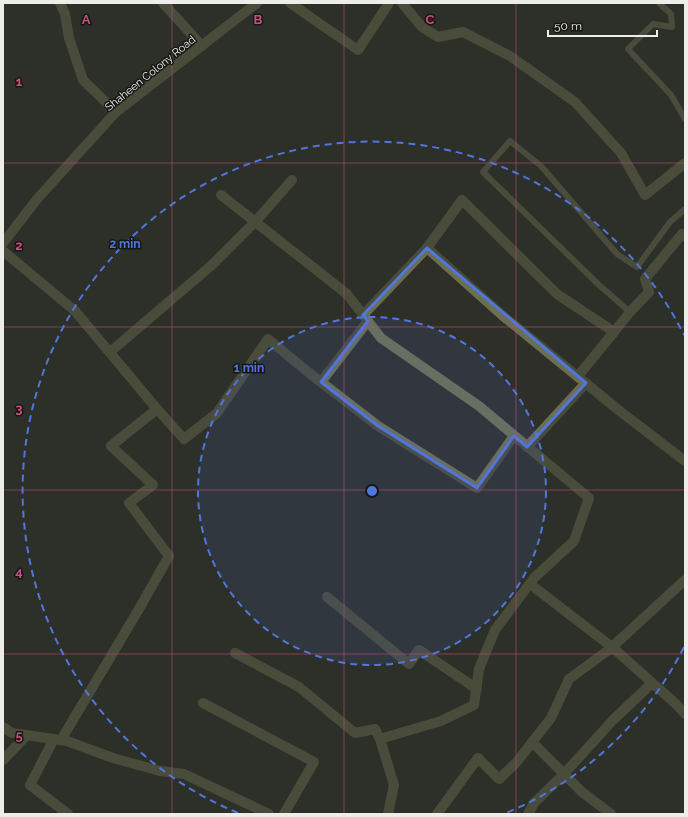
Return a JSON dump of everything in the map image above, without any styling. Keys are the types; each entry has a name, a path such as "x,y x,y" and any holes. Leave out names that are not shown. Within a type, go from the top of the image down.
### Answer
{"street":[{"path":"60,3 65,14 68,38 83,80 116,112"},
{"path":"163,3 202,46"},
{"name":"Shaheen Colony Road","path":"3,243 38,198 116,112 257,3"},
{"path":"290,3 358,50 389,3"},
{"path":"402,3 422,27 438,37 463,32 510,56 575,102 621,153 645,195 685,163"},
{"path":"110,352 212,265 255,222 292,180"},
{"path":"222,195 347,294 381,338 479,406 589,498 574,541 534,578 495,630 479,669 474,705 441,721 380,739"},
{"path":"321,382 366,318 427,248 462,200 556,294 614,332"},
{"path":"578,376 630,312 649,292 645,279 682,234 685,236"},
{"path":"427,248 502,315 621,412 685,461"},
{"path":"3,251 75,311 156,409 184,439 217,413 268,339 378,426 476,488 514,436"},
{"path":"527,447 586,383"},
{"path":"68,814 30,785 139,609 169,556 129,503 153,485 111,446 156,409"},
{"path":"437,814 478,758 499,779 516,763 551,718 569,679 612,647 685,580"},
{"path":"530,584 612,647 685,714"},
{"path":"327,597 409,664 419,650 477,689"},
{"path":"235,653 299,688 355,733 375,729 380,739 394,785 388,814"},
{"path":"528,814 534,803 564,774 613,720 652,683"},
{"path":"203,703 314,762 284,814"},
{"path":"3,728 12,733 67,741 113,758 160,771 184,774 269,814"},
{"path":"3,760 28,735"},
{"path":"532,742 582,792 611,814"}],"lane":[{"path":"658,3 671,14 672,27 653,24 628,49 671,95 685,119"},
{"path":"630,312 598,284 482,172 510,140 541,166 617,254 637,267 670,222 685,209"}],"highlighted area":[{"path":"427,248 586,383 527,447 514,436 477,488 378,426 321,382 368,321 363,315"}]}
